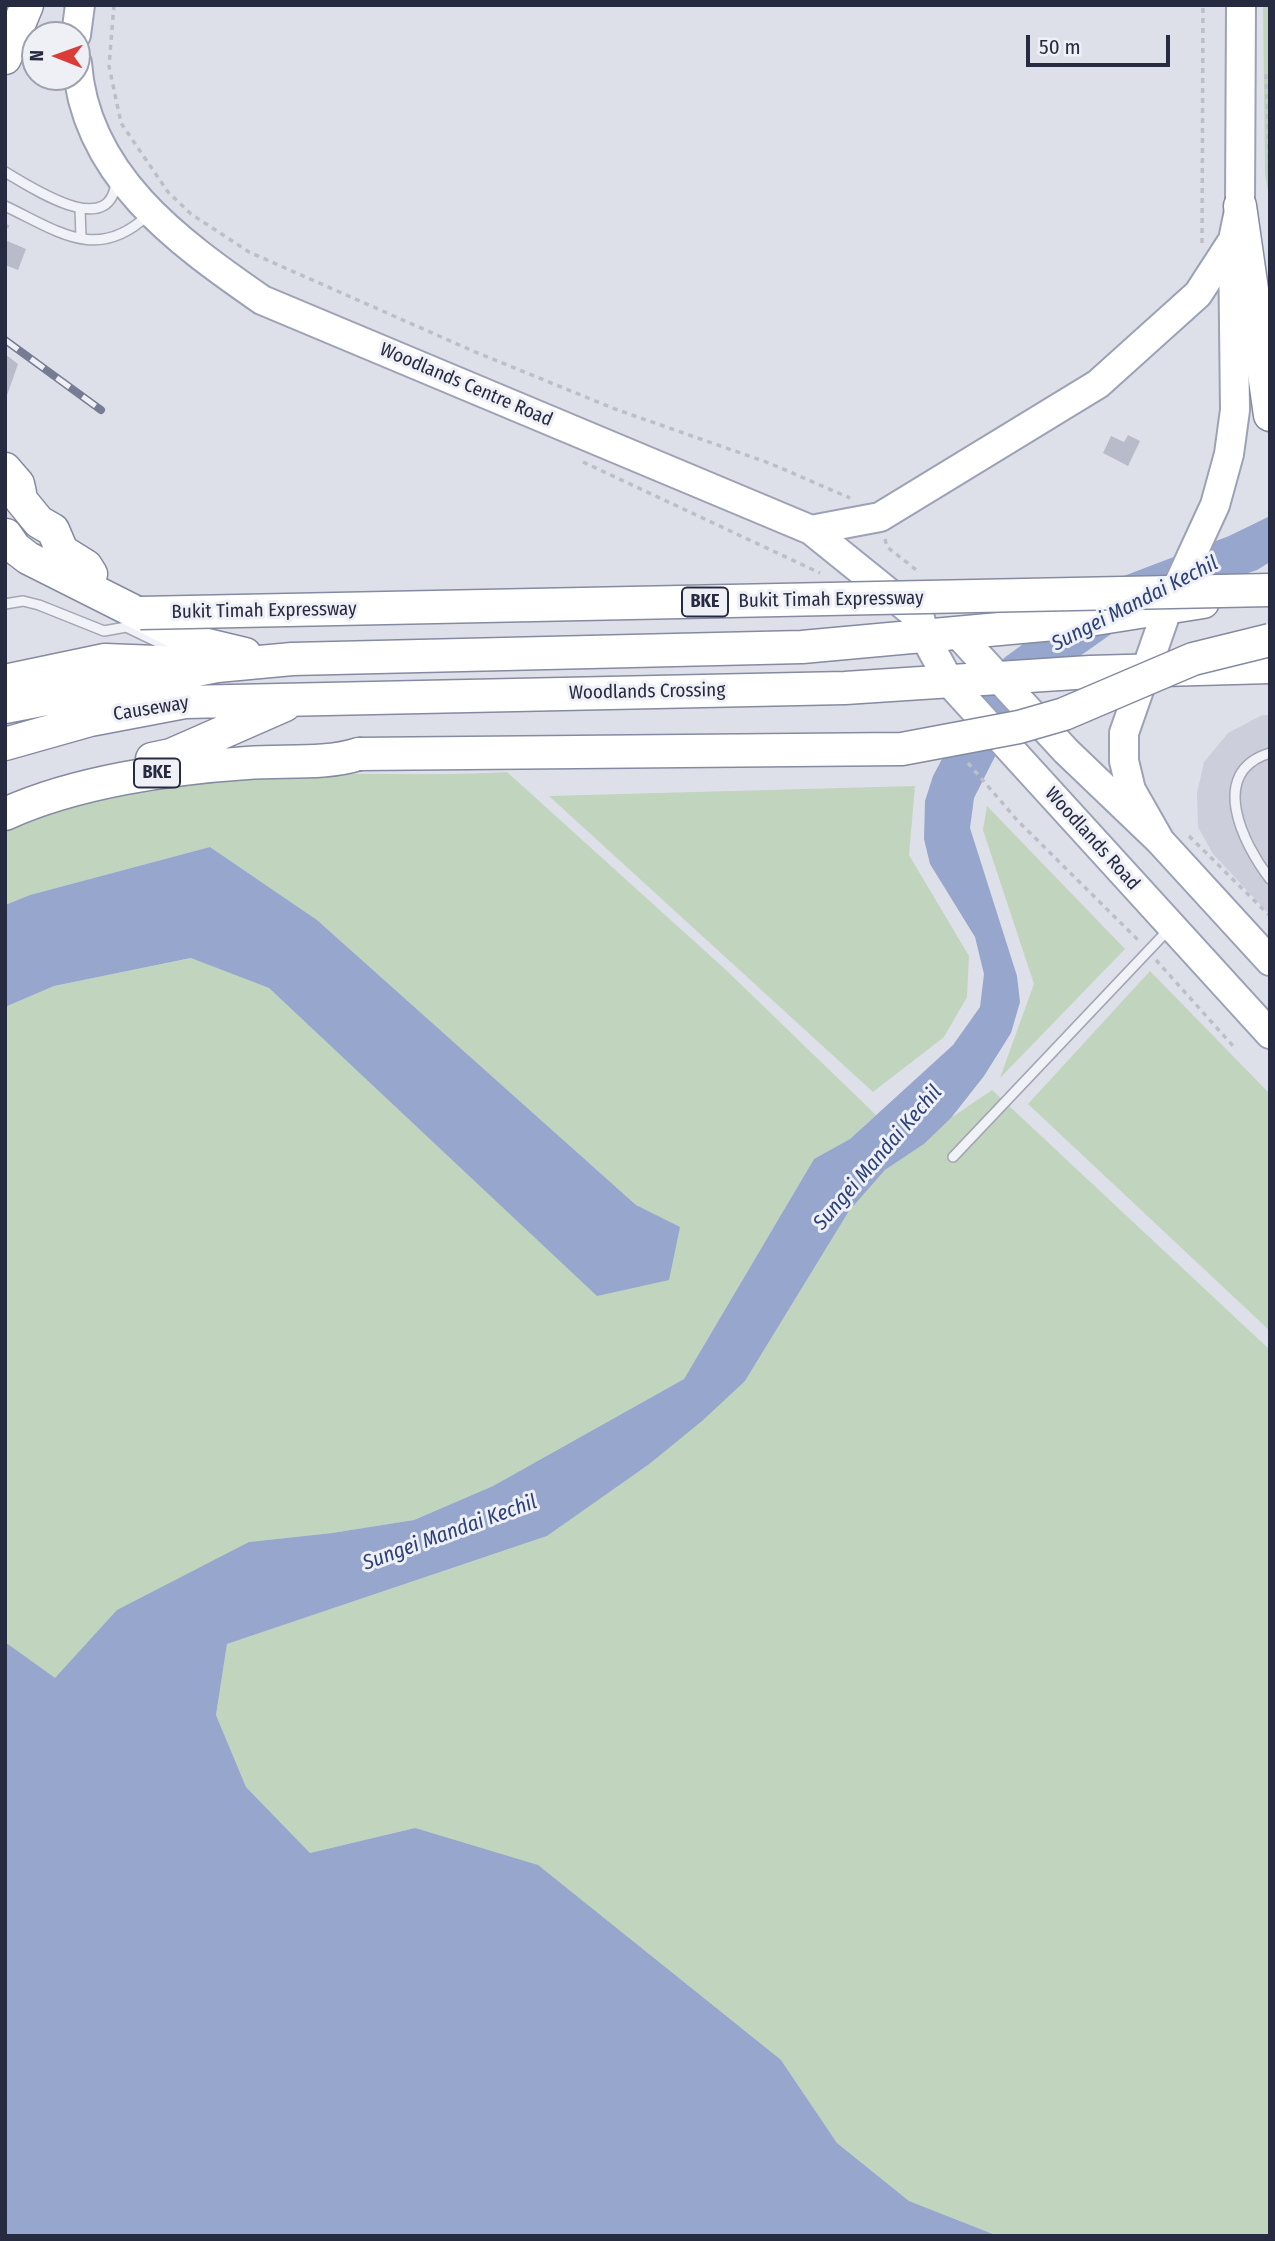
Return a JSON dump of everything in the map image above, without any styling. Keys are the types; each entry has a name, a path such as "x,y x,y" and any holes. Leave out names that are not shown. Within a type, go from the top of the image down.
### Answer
{"highway":[{"path":"5,58 27,5"},
{"path":"1240,206 1270,415"},
{"path":"102,593 86,566 62,551 53,530 39,522 15,522 24,577 102,593 211,648 292,659"},
{"path":"5,707 217,666 292,659 802,647 1076,622 1270,590"},
{"name":"Bukit Timah Expressway","path":"140,612 1270,590"},
{"name":"BKE","path":"171,755 902,749 1019,727 1076,709 1193,659 1270,640"},
{"path":"5,681 105,660 151,659 217,666"},
{"name":"Woodlands Crossing","path":"5,763 117,725 202,707 211,701 845,688 1090,672 1270,667"},
{"name":"Causeway","path":"5,744 90,720 142,709 211,701"},
{"name":"Woodlands Crossing","path":"5,797 116,765 171,755 295,701"},
{"name":"BKE","path":"5,814 98,785 163,772 313,755"}],"main road":[{"path":"1241,5 1240,206 1233,240 1235,410 1229,454 1215,505 1189,560 1179,606 1146,670 1126,719 1124,761 1131,790 1173,837 1270,961"},
{"name":"Woodlands Centre Road","path":"81,91 96,140 149,213 204,261 262,300 811,530 920,618 925,637"},
{"path":"811,530 880,517 1098,383 1198,294 1233,240"},
{"path":"956,632 1066,751 1117,799 1173,837"},
{"name":"Woodlands Road","path":"925,637 950,683 1270,1034"}],"lane":[{"path":"5,172 59,203 96,209 106,203 116,189 117,171"},
{"path":"5,206 71,236 110,240 130,231 149,213"},
{"path":"80,208 81,238"},
{"path":"5,604 23,601 39,605 104,631 126,627 162,646 217,666"},
{"path":"1270,753 1250,762 1240,774 1235,812 1244,837 1270,879"},
{"path":"953,1157 1171,927"}],"path":[{"path":"114,5 109,66 121,123 168,192 191,214 249,252 461,346 615,409 769,463 846,497 880,517 887,547 919,572"},
{"path":"1195,254 1202,243 1203,5"},
{"path":"1266,69 1270,185"},
{"path":"573,457 823,575"},
{"path":"846,497 858,498"},
{"path":"990,791 1148,951 1234,1047"},
{"path":"1173,837 1270,916"}],"shaded area":[{"path":"1262,715 1270,715 1270,915 1213,854 1198,827 1197,793 1204,762 1228,733"}],"green space":[{"path":"1263,5 1270,5 1270,203 1265,174"},
{"path":"507,772 726,970 876,1115 850,1139 814,1159 684,1379 493,1486 414,1520 249,1542 55,1679 5,1642 5,1007 54,986 192,958 269,988 597,1295 680,1228 636,1205 317,920 210,847 30,895 5,905 5,823 132,794 229,779 292,775"},
{"path":"915,786 909,855 969,956 967,997 944,1037 873,1092 549,796"},
{"path":"987,806 1125,949 1000,1078 1034,984 983,830"},
{"path":"1150,971 1270,1094 1270,1331 1028,1104"},
{"path":"992,1090 1270,1350 1270,2236 998,2236 909,2201 837,2143 781,2060 415,1828 310,1853 246,1787 216,1715 227,1644 547,1536 648,1465 745,1381 849,1211 885,1170 924,1144 951,1118"}],"water":[{"name":"Sungei Mandai Kechil","path":"1270,516 1270,562 1257,570 1227,580 1124,625 1039,685 1016,715 974,798 970,828 1017,976 1020,1002 1011,1033 984,1076 951,1118 924,1144 885,1170 849,1211 745,1381 648,1465 547,1536 227,1644 216,1715 246,1787 310,1853 415,1828 538,1865 781,2060 837,2143 909,2201 998,2236 5,2236 5,1642 55,1678 117,1610 249,1542 414,1520 493,1486 684,1379 814,1159 850,1139 953,1045 980,1007 984,974 975,937 930,864 924,839 925,801 933,776 977,693 1004,658 1108,582 1229,536"},
{"path":"210,847 317,920 636,1205 680,1227 669,1280 597,1296 269,988 191,958 54,986 5,1007 5,905 30,895"}],"building":[{"path":"5,240 26,249 18,270 5,265"},
{"path":"5,354 18,364 6,398 5,398"},
{"path":"1128,435 1140,441 1128,466 1103,453 1111,436 1124,442"}],"railway":[{"path":"5,340 101,410"}]}
